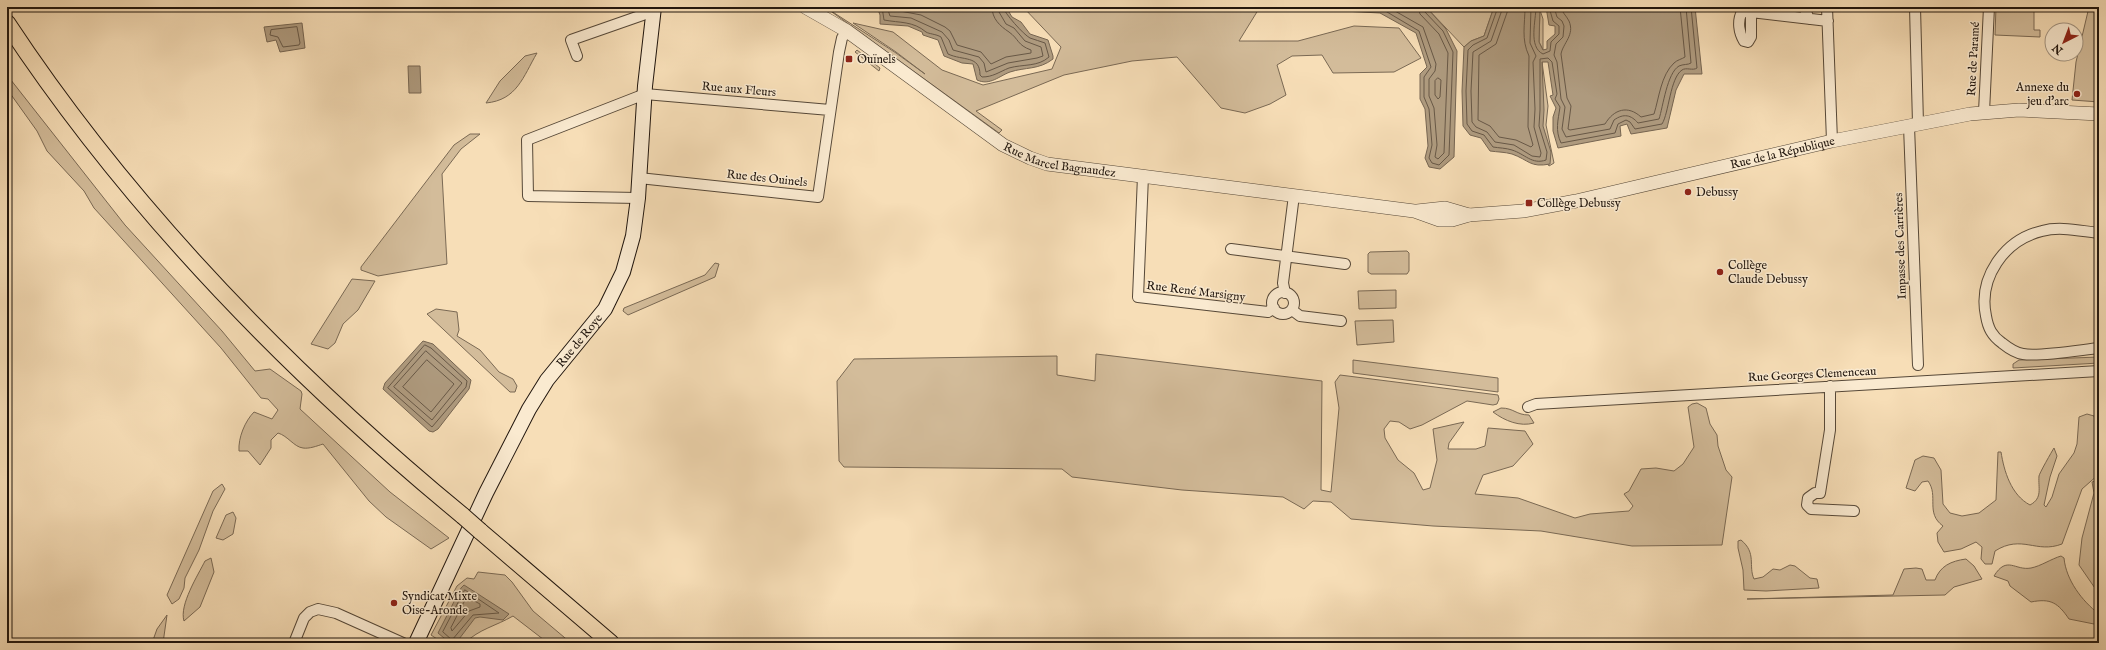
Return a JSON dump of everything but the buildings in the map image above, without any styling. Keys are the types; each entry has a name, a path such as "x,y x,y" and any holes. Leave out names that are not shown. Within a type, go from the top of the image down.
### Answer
{"main road":[{"name":"Rue de Roye","path":"416,643 486,493 529,409 556,368 605,309 618,285 631,248 638,198 645,94 654,9"},
{"path":"7,23 84,131 157,220 210,280 291,364 382,448 611,643"}],"street":[{"name":"Rue Marcel Bagnaudez","path":"805,7 847,31 1004,145 1030,158 1047,164 1357,204"},
{"path":"1804,7 1808,19"},
{"path":"1827,7 1832,141"},
{"name":"Impasse des Carrières","path":"1915,7 1914,125 1918,365"},
{"name":"Rue de Paramé","path":"1984,112 1989,7"},
{"name":"Rue de Roye","path":"577,56 571,40 654,9"},
{"path":"1752,12 1828,20"},
{"name":"Rue des Ouinels","path":"639,178 818,197 842,38 847,31"},
{"path":"638,198 528,196 527,140 645,94"},
{"name":"Rue aux Fleurs","path":"645,94 830,110"},
{"name":"Rue de la République","path":"1357,204 1414,211 1439,220 1452,220 1469,215 1523,211 1569,202 1832,141 1984,112 2019,110 2099,114"},
{"name":"Rue René Marsigny","path":"1143,176 1138,296 1268,312 1274,308 1283,314 1292,310 1300,316 1341,321"},
{"path":"1292,310 1293,299 1285,293 1283,283 1294,195"},
{"path":"2099,233 2055,229 2041,231 2020,240 2002,255 1993,268 1985,287 1983,305 1988,328 1995,338 2007,347 2023,354 2099,348"},
{"path":"1231,249 1345,264"},
{"path":"1274,308 1273,302 1276,296 1285,293"},
{"name":"Rue Georges Clemenceau","path":"1528,408 1536,404 2099,371"},
{"path":"1827,509 1820,493 1830,430 1830,386"},
{"path":"1820,493 1808,498 1807,505 1811,509 1854,511"},
{"path":"294,643 304,618 318,609 336,613 403,643"}],"shaded area":[{"path":"825,7 896,53 925,74 896,52 853,23 893,32 942,70 983,85 1052,69 1061,47 1023,7 1260,7 1239,41 1298,41 1354,26 1399,28 1421,58 1394,72 1333,73 1322,55 1292,56 1277,65 1286,95 1270,104 1245,113 1221,108 1177,57 1132,61 1064,75 976,111 1002,130 999,133"},
{"path":"1426,7 1494,7 1484,36 1471,41 1464,47"},
{"path":"1996,7 2034,7 2034,30 2040,30 2040,37 1995,35"},
{"path":"2089,7 2099,7 2099,102 2072,100 2076,62 2084,62 2084,28"},
{"path":"1540,10 1543,19 1543,50 1539,42"},
{"path":"857,50 880,68 879,71 855,52"},
{"path":"537,53 523,79 512,92 497,101 486,103 500,81 525,56"},
{"path":"1542,62 1548,106 1546,125 1554,163 1549,166 1546,161 1540,124"},
{"path":"7,75 125,225 222,331 255,371 270,369 301,391 300,409 390,492 449,538 431,549 386,517 369,501 323,444 310,448 303,448 297,446 285,436 278,433 271,440 271,448 260,465 248,451 239,451 243,430 254,412 272,419 278,410 268,399 261,398 221,348 94,208 84,191 47,151 37,131 7,89"},
{"path":"470,134 480,134 461,149 442,174 447,264 378,276 361,270 361,267 454,145"},
{"path":"1407,251 1409,253 1409,271 1407,274 1371,274 1368,272 1368,254 1370,252"},
{"path":"715,263 719,264 715,277 628,315 623,311 624,308 705,275"},
{"path":"352,279 375,281 358,310 343,324 335,343 328,349 311,344"},
{"path":"1396,290 1396,308 1359,309 1358,291"},
{"path":"436,309 457,312 459,330 457,336 480,350 499,372 513,379 517,386 515,392 510,392 427,314"},
{"path":"1393,320 1394,342 1357,345 1355,321"},
{"path":"1096,354 1322,381 1321,490 1331,492 1339,408 1335,382 1340,375 1498,395 1499,399 1497,404 1493,405 1467,401 1422,425 1410,429 1399,422 1390,421 1384,429 1385,438 1398,460 1414,473 1423,490 1430,488 1437,460 1433,429 1464,422 1449,443 1448,449 1476,449 1485,446 1488,428 1525,431 1533,444 1513,466 1483,475 1475,494 1518,498 1575,518 1590,514 1629,511 1633,506 1624,494 1629,491 1641,469 1656,468 1674,471 1683,464 1694,447 1688,407 1697,403 1706,408 1710,424 1717,435 1718,446 1726,470 1732,477 1722,545 1632,546 1541,531 1433,526 1351,519 1331,502 1313,501 1304,509 1283,497 1182,490 1072,477 1062,469 844,467 839,461 837,381 854,359 1057,356 1057,375 1095,381"},
{"path":"2099,357 2099,363 2013,368 2013,364 2019,360"},
{"path":"1353,360 1498,378 1498,392 1353,373"},
{"path":"1501,408 1529,415 1534,423 1518,424 1502,418 1493,412"},
{"path":"2087,414 2094,416 2099,434 2099,474 2082,489 2062,544 2044,547 2021,544 2005,546 1995,551 1992,564 1985,564 1981,559 1982,547 1976,542 1961,549 1944,552 1938,542 1937,533 1943,526 1938,521 1933,510 1931,487 1928,481 1922,482 1915,491 1906,488 1915,460 1923,456 1934,458 1941,470 1943,504 1950,513 1962,516 1979,513 1996,500 1998,452 2001,452 2006,474 2013,489 2023,501 2030,505 2037,499 2039,492 2039,476 2054,448 2057,456 2050,477 2044,505 2046,507 2052,497 2059,474 2074,453 2077,444 2079,417"},
{"path":"2099,480 2099,594 2079,565 2082,538 2094,493 2092,482"},
{"path":"222,484 225,489 213,511 199,550 185,578 184,588 179,599 172,604 167,595 213,491"},
{"path":"233,512 236,518 233,534 223,540 216,538 226,515"},
{"path":"1741,540 1746,545 1751,555 1752,574 1754,579 1763,577 1773,569 1780,570 1790,565 1795,566 1810,578 1817,579 1819,588 1766,591 1744,590 1743,570 1738,548 1738,541"},
{"path":"2061,556 2064,558 2065,566 2071,582 2087,603 2099,614 2099,625 2069,619 2061,609 2049,601 2031,602 2010,586 2008,581 1994,576 2003,566 2011,565 2020,568 2031,568"},
{"path":"211,558 214,572 200,607 184,621 184,607 190,590 205,561"},
{"path":"1966,559 1974,566 1982,579 1954,587 1945,595 1747,599 1893,595 1904,569 1922,569 1926,580 1935,580 1940,571 1947,565"},
{"path":"478,572 505,575 512,582 533,611 571,643 548,643 513,616 476,634 465,643 443,643 431,635 457,586 467,578 474,579"},
{"path":"167,615 163,643 152,643 157,629"}],"water":[{"path":"877,7 1006,7 1012,17 1021,22 1030,34 1048,40 1053,59 1048,63 1037,67 1016,70 994,80 982,82 977,80 973,64 962,63 944,56 938,40 923,35 922,32 908,26 880,24 880,15"},
{"path":"1341,7 1426,7 1446,29 1457,51 1454,157 1440,169 1429,167 1425,158 1428,146 1425,109 1420,99 1420,74 1427,67 1416,33 1380,13 1343,11"},
{"path":"1494,7 1540,7 1539,42 1543,50 1547,49 1547,41 1555,34 1555,26 1549,25 1546,7 1695,7 1702,74 1684,74 1676,90 1667,128 1631,134 1627,124 1620,126 1621,136 1558,148 1553,131 1553,117 1556,108 1550,96 1553,95 1548,62 1542,62 1544,110 1543,126 1551,152 1550,164 1538,165 1530,163 1512,154 1490,151 1481,138 1470,135 1463,126 1462,91 1464,47 1471,41 1484,36"},
{"path":"302,23 305,48 280,52 276,40 267,42 264,27"},
{"path":"408,66 420,66 421,93 409,93"},
{"path":"423,341 433,344 471,380 469,389 438,429 433,432 429,431 383,389 385,383"},
{"path":"464,585 509,614 503,620 480,617 475,618 456,643 450,643 438,633 461,588"}],"place":[{"name":"Ouïnels","path":"849,59"},
{"name":"Annexe du jeu d'arc","path":"2077,94"},
{"name":"Debussy","path":"1688,192"},
{"name":"Collège Debussy","path":"1529,203"},
{"name":"Collège Claude Debussy","path":"1720,272"},
{"name":"Syndicat Mixte Oise-Aronde","path":"394,603"}]}
